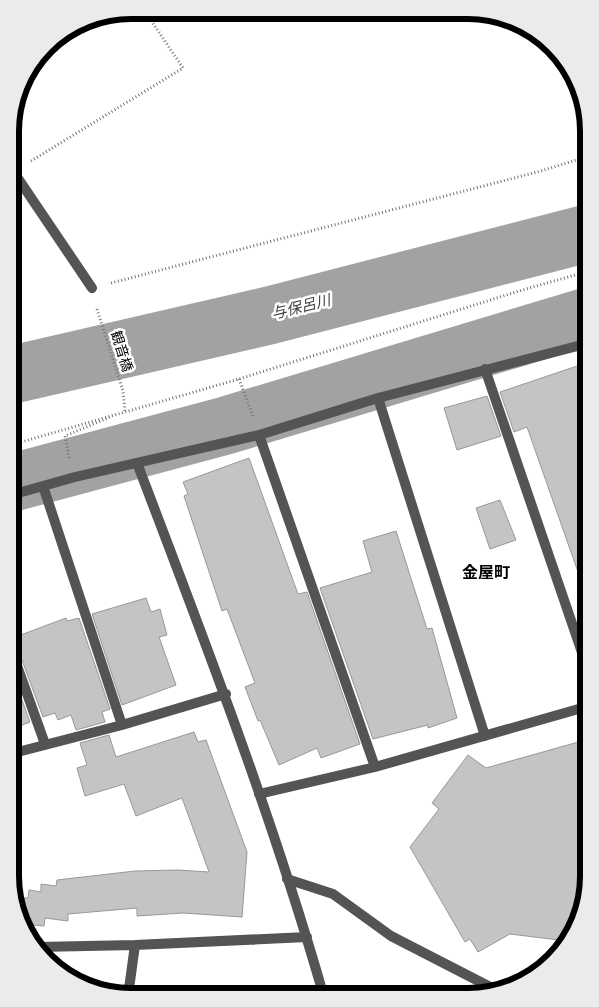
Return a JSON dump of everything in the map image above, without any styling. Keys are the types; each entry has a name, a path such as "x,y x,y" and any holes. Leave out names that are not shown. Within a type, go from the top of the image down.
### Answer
{"street":[{"path":"19,180 92,288"},
{"path":"19,493 259,435 378,398 580,346"},
{"path":"485,369 580,647"},
{"path":"378,398 485,736"},
{"path":"259,435 375,767"},
{"path":"137,463 226,694 307,938 322,988"},
{"path":"43,486 122,725"},
{"path":"19,671 45,744"},
{"path":"19,751 122,725 226,694"},
{"path":"259,794 375,767 580,709"},
{"path":"287,879 333,894 391,936 489,986"},
{"path":"45,947 135,946 307,938"},
{"path":"129,988 135,946"}],"path":[{"path":"19,166 183,68 150,19"},
{"path":"92,288 541,171 580,159"},
{"path":"19,443 240,379 580,274"},
{"name":"観音橋","path":"100,318 123,391 125,411"},
{"path":"240,379 256,424"},
{"path":"66,451 65,436 125,411"}],"building":[{"path":"580,365 580,578 527,427 514,432 500,392"},
{"path":"487,396 501,436 457,450 444,408"},
{"path":"249,458 298,594 307,592 360,744 321,758 317,748 279,765 260,720 258,721 245,687 255,683 227,609 222,611 184,496 188,494 183,482"},
{"path":"500,500 516,540 490,549 476,508"},
{"path":"396,531 427,629 432,628 457,718 428,728 428,725 373,739 320,588 372,572 363,541"},
{"path":"146,598 151,612 160,609 167,635 159,637 176,685 122,705 92,614"},
{"path":"66,618 67,621 79,618 110,709 102,712 105,722 76,730 71,715 58,720 55,713 43,717 19,652 19,636"},
{"path":"19,692 30,722 19,726"},
{"path":"194,732 198,742 206,740 247,852 242,917 183,913 137,916 137,908 68,914 68,921 45,918 44,926 30,925 21,898 28,898 29,890 41,892 41,884 56,886 57,880 135,871 178,870 209,872 182,798 136,816 124,784 85,796 77,768 87,765 80,743 109,735 116,757"},
{"path":"580,742 580,883 578,898 569,926 559,940 510,934 478,952 470,939 465,942 410,847 439,809 432,803 468,755 486,768"}],"waterway":[{"name":"与保呂川","path":"19,373 271,315 580,235"},
{"path":"19,481 224,426 580,319"}],"district":[{"name":"金屋町","path":"486,572"}]}
